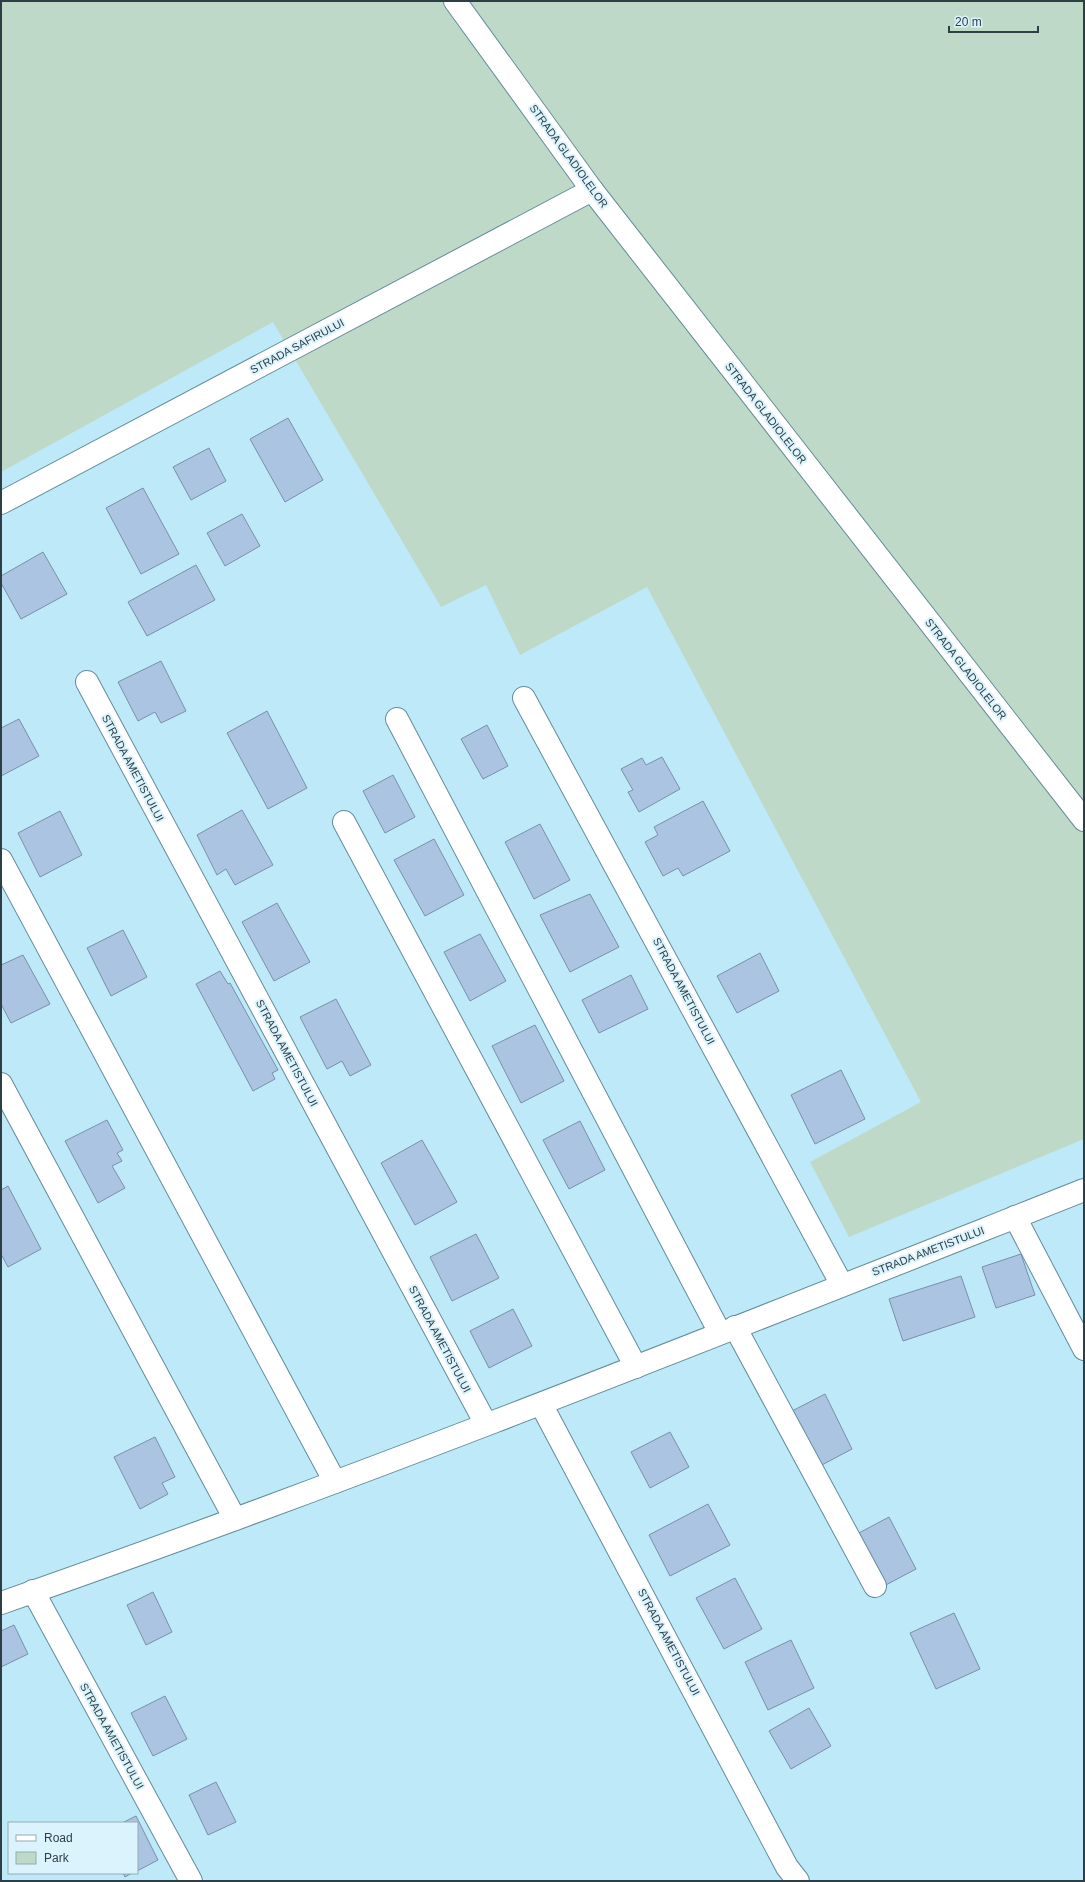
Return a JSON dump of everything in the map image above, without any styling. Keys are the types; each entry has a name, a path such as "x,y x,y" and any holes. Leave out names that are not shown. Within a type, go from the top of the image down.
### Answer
{"street":[{"name":"STRADA GLADIOLELOR","path":"455,1 592,190 1084,820"},
{"name":"STRADA SAFIRULUI","path":"1,503 592,190"},
{"name":"STRADA AMETISTULUI","path":"87,682 486,1424"},
{"name":"STRADA AMETISTULUI","path":"524,698 842,1285"},
{"path":"397,719 728,1330 875,1586"},
{"path":"344,822 636,1367"},
{"path":"1,860 335,1482"},
{"path":"1,1084 235,1519"},
{"name":"STRADA AMETISTULUI","path":"1,1602 235,1519 541,1404 1084,1190"},
{"path":"1015,1217 1084,1349"},
{"name":"STRADA AMETISTULUI","path":"541,1404 788,1867 798,1881"},
{"name":"STRADA AMETISTULUI","path":"33,1591 191,1881"}],"green space":[{"path":"1,1 1084,1 1084,1139 849,1237 810,1162 921,1102 647,587 520,655 486,585 441,607 273,322 1,472"}],"building":[{"path":"288,418 323,480 285,502 250,439"},
{"path":"209,448 226,481 191,500 173,467"},
{"path":"143,488 179,554 141,574 106,508"},
{"path":"242,514 260,546 225,566 207,533"},
{"path":"43,552 67,594 21,619 1,583 1,576"},
{"path":"196,565 215,600 147,636 128,602"},
{"path":"161,661 186,711 161,723 155,712 138,721 118,682"},
{"path":"267,711 307,788 268,809 227,733"},
{"path":"19,719 39,756 1,776 1,728"},
{"path":"487,725 508,766 483,779 461,739"},
{"path":"662,757 680,789 639,812 628,792 633,790 621,769 642,758 646,765"},
{"path":"393,775 415,817 385,833 363,791"},
{"path":"703,801 730,851 683,876 678,868 663,876 645,842 658,835 654,827"},
{"path":"242,810 273,865 235,885 226,869 217,875 197,835"},
{"path":"60,811 82,855 40,877 18,833"},
{"path":"540,824 570,880 534,899 505,842"},
{"path":"434,839 464,895 425,916 394,860"},
{"path":"590,894 619,947 570,972 540,915"},
{"path":"277,903 310,962 274,981 242,922"},
{"path":"123,930 147,977 111,996 87,948"},
{"path":"480,934 506,981 470,1001 444,952"},
{"path":"760,953 779,991 737,1013 717,976"},
{"path":"23,955 50,1004 11,1023 1,1004 1,965"},
{"path":"220,971 228,984 230,983 278,1070 272,1073 275,1079 253,1091 196,984"},
{"path":"631,975 648,1009 599,1033 582,1000"},
{"path":"336,999 371,1065 350,1076 342,1061 327,1069 300,1017"},
{"path":"535,1025 564,1081 521,1103 492,1046"},
{"path":"841,1070 865,1119 815,1144 791,1095"},
{"path":"107,1120 123,1150 117,1153 122,1161 112,1166 125,1188 98,1203 65,1141"},
{"path":"580,1121 605,1170 569,1189 543,1140"},
{"path":"422,1140 457,1202 415,1225 381,1163"},
{"path":"8,1186 41,1249 8,1267 1,1254 1,1190"},
{"path":"476,1234 499,1278 452,1301 430,1257"},
{"path":"1021,1254 1035,1295 996,1308 982,1267"},
{"path":"961,1276 975,1317 903,1341 889,1299"},
{"path":"513,1309 532,1346 489,1368 470,1331"},
{"path":"825,1394 852,1449 820,1466 792,1411"},
{"path":"670,1432 689,1467 650,1488 631,1452"},
{"path":"155,1437 175,1477 162,1483 168,1494 140,1509 114,1457"},
{"path":"708,1504 730,1545 670,1576 649,1535"},
{"path":"889,1517 916,1569 884,1586 857,1534"},
{"path":"735,1578 762,1629 724,1649 696,1598"},
{"path":"153,1592 172,1632 146,1645 127,1605"},
{"path":"954,1613 980,1669 936,1689 910,1633"},
{"path":"14,1625 28,1654 1,1667 1,1631"},
{"path":"791,1640 814,1688 768,1710 745,1662"},
{"path":"165,1696 187,1739 153,1756 131,1713"},
{"path":"809,1708 831,1746 791,1769 769,1731"},
{"path":"216,1782 236,1822 208,1835 189,1795"},
{"path":"136,1816 158,1860 138,1870 138,1822 124,1822"},
{"path":"124,1874 130,1874 125,1877"}]}
